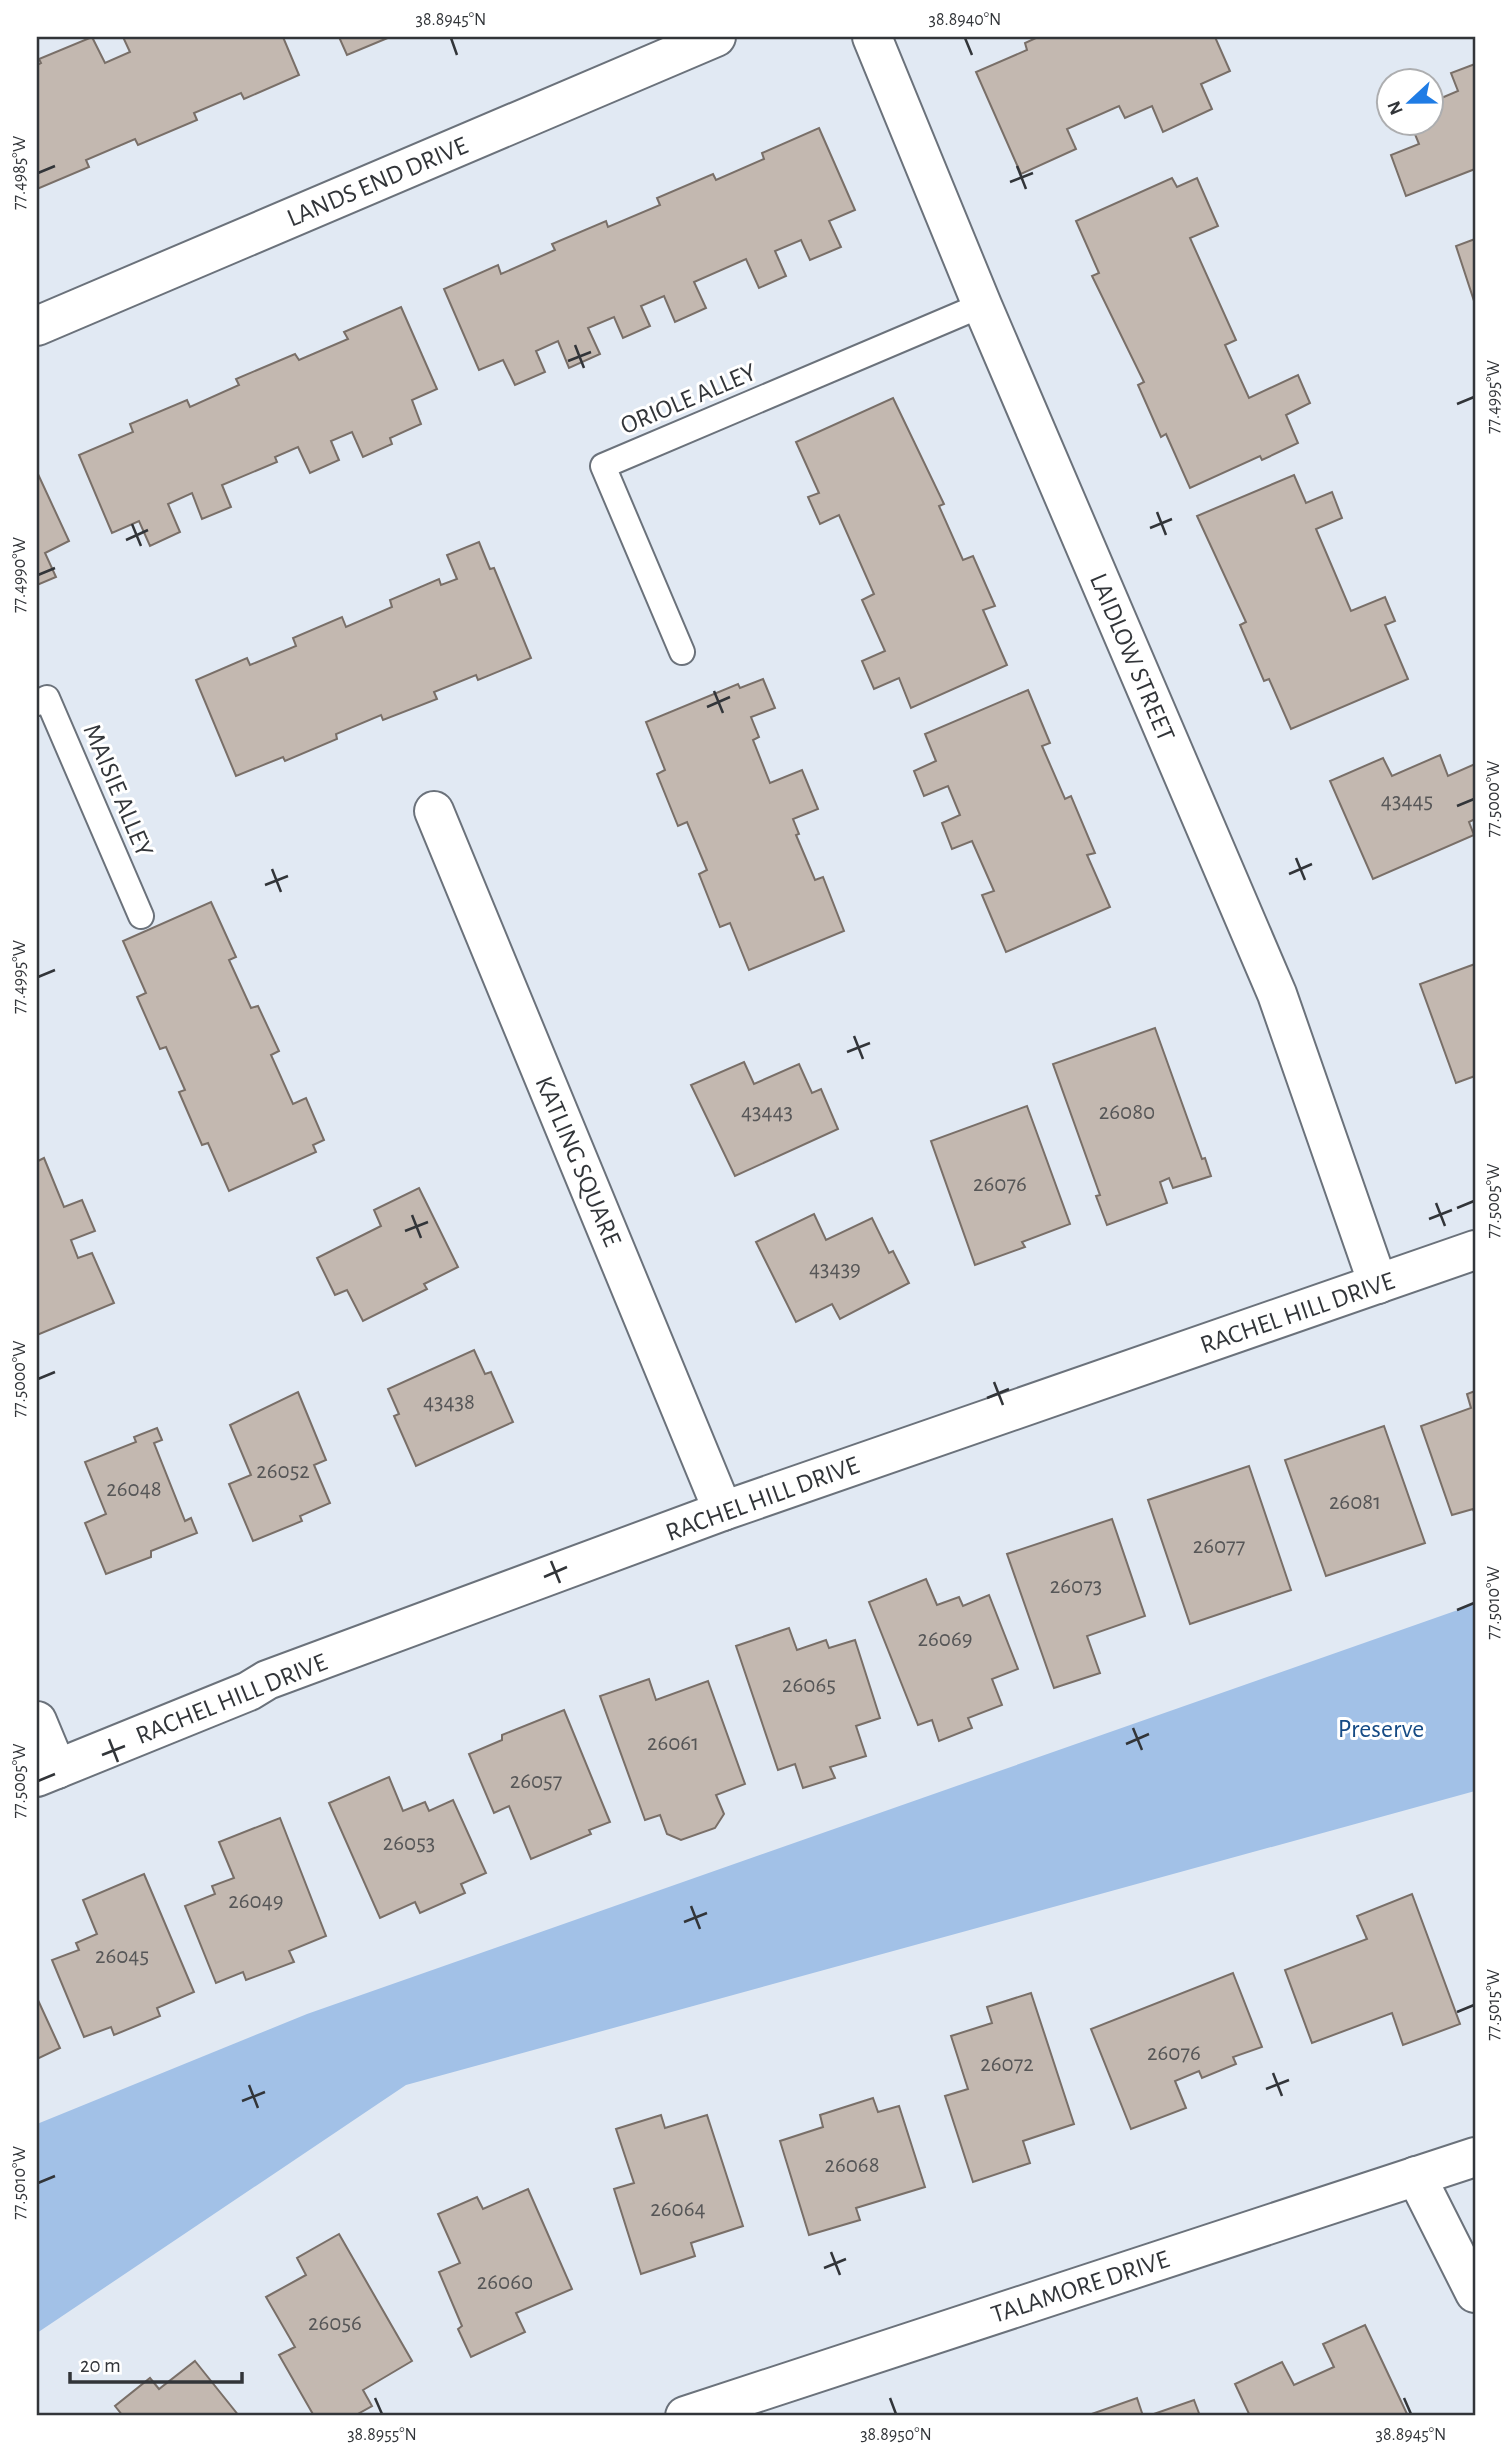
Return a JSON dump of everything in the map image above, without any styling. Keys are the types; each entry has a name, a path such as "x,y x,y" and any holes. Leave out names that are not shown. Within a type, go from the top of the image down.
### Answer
{"street":[{"name":"LANDS END DRIVE","path":"37,326 716,37"},
{"name":"LAIDLOW STREET","path":"872,37 982,305 1277,994 1378,1284"},
{"name":"KATLING SQUARE","path":"433,811 723,1511"},
{"name":"RACHEL HILL DRIVE","path":"37,1721 47,1773 249,1691 267,1681 723,1511 1475,1250"},
{"name":"TALAMORE DRIVE","path":"685,2416 1475,2157"},
{"path":"1416,2176 1475,2293"}],"lane":[{"name":"ORIOLE ALLEY","path":"682,652 603,467 982,305"},
{"name":"MAISIE ALLEY","path":"37,703 47,698 141,916"}],"green space":[{"name":"Preserve","path":"1475,1604 1475,1791 406,2085 37,2333 37,2124 307,2014"}],"building":[{"path":"92,37 105,63 130,52 123,37 283,37 299,75 244,99 241,93 194,113 197,120 138,145 135,139 86,160 89,167 37,189 39,59"},
{"path":"339,37 390,37 347,55"},
{"path":"1038,37 1215,37 1230,71 1201,84 1212,109 1163,132 1152,106 1125,118 1119,106 1067,129 1076,149 1021,174 976,72 1027,50 1025,43"},
{"path":"1475,64 1475,169 1406,196 1391,155 1419,144 1416,136 1446,136 1446,96 1458,91 1451,73"},
{"path":"819,128 855,210 829,221 841,247 810,260 801,240 775,251 786,276 759,288 746,259 694,282 706,308 675,322 664,296 641,306 650,326 623,338 614,317 588,328 600,354 569,368 558,341 536,351 545,372 515,385 503,360 479,370 444,289 498,265 501,274 555,250 552,244 606,221 608,227 660,205 657,198 713,174 716,180 764,159 762,153"},
{"path":"1172,178 1177,187 1197,178 1218,226 1190,238 1236,340 1225,345 1249,398 1298,375 1310,403 1286,415 1298,443 1262,460 1260,456 1190,488 1166,434 1161,437 1138,385 1144,382 1092,276 1099,273 1076,221"},
{"path":"1475,239 1475,304 1456,246"},
{"path":"401,307 437,389 412,400 421,424 390,438 392,444 363,457 352,432 331,441 339,460 310,473 298,447 275,457 277,462 222,485 231,507 202,519 192,493 168,504 180,532 150,546 139,521 112,533 79,455 133,432 130,424 187,400 190,407 239,385 236,379 295,354 299,360 348,339 344,332"},
{"path":"893,398 944,504 939,506 963,560 973,556 995,606 983,610 1007,665 911,708 899,678 874,689 862,661 885,651 862,600 874,594 839,515 820,524 808,497 819,493 796,442"},
{"path":"37,472 69,541 45,553 56,577 37,585"},
{"path":"1294,475 1306,503 1332,492 1342,518 1316,529 1351,611 1385,597 1395,621 1385,625 1408,679 1291,729 1269,679 1264,681 1240,625 1246,622 1197,516"},
{"path":"479,542 490,569 494,568 531,658 478,680 476,675 434,692 437,699 383,720 381,715 336,734 337,739 285,761 283,757 236,776 196,680 247,658 250,665 296,646 293,638 342,617 346,627 392,607 390,600 439,579 441,585 457,579 447,555"},
{"path":"763,679 775,708 751,717 759,737 753,740 770,783 802,770 818,809 793,819 799,834 796,835 815,880 823,877 844,931 749,970 730,923 720,927 699,874 707,870 687,822 678,826 657,774 665,770 646,722 738,684 740,688"},
{"path":"1028,690 1050,743 1042,746 1065,799 1071,796 1095,853 1087,855 1110,907 1006,952 982,895 994,891 972,841 952,849 942,823 960,815 948,786 924,796 914,771 936,761 925,734"},
{"path":"1440,755 1448,776 1475,764 1475,819 1469,822 1474,835 1373,879 1330,781 1383,758 1392,776"},
{"path":"211,902 236,957 229,960 251,1008 258,1006 279,1051 271,1055 293,1104 306,1098 324,1140 313,1145 316,1152 229,1191 208,1143 202,1145 179,1092 185,1090 166,1047 160,1049 137,997 146,993 123,941"},
{"path":"1475,964 1475,1076 1456,1083 1420,984"},
{"path":"1155,1028 1202,1159 1205,1158 1211,1176 1173,1188 1169,1178 1160,1182 1167,1203 1107,1225 1096,1196 1100,1195 1053,1064"},
{"path":"744,1062 754,1084 799,1064 812,1093 821,1089 838,1129 735,1176 691,1085"},
{"path":"1027,1106 1070,1224 1022,1242 1025,1247 975,1265 931,1141"},
{"path":"37,1158 38,1161 44,1158 64,1207 82,1200 95,1231 71,1240 78,1258 92,1253 114,1303 37,1335"},
{"path":"419,1188 458,1267 424,1284 427,1289 363,1321 347,1290 335,1295 317,1258 381,1226 374,1210"},
{"path":"814,1214 826,1240 872,1218 889,1253 893,1251 909,1283 840,1319 832,1304 796,1322 756,1242"},
{"path":"474,1350 485,1374 491,1372 513,1422 416,1466 394,1416 399,1414 388,1389"},
{"path":"1475,1391 1475,1515 1473,1509 1452,1515 1421,1426 1471,1408 1467,1394"},
{"path":"298,1392 326,1460 314,1465 330,1503 300,1516 302,1521 253,1541 229,1484 251,1475 230,1425"},
{"path":"1384,1426 1425,1543 1326,1576 1285,1460"},
{"path":"157,1428 162,1440 154,1443 185,1521 191,1518 197,1533 151,1551 151,1557 106,1574 85,1523 106,1514 85,1462 136,1442 134,1437"},
{"path":"1249,1466 1291,1590 1190,1624 1148,1500"},
{"path":"1112,1519 1145,1616 1087,1636 1100,1673 1054,1688 1007,1554"},
{"path":"926,1579 937,1605 959,1597 963,1606 989,1595 1018,1669 992,1679 1002,1705 968,1718 972,1728 939,1741 932,1720 918,1725 869,1602"},
{"path":"789,1628 797,1650 826,1640 829,1648 855,1640 880,1718 856,1726 866,1756 830,1767 835,1778 803,1788 795,1764 778,1770 736,1646"},
{"path":"649,1679 656,1700 708,1681 745,1784 716,1795 724,1814 715,1828 681,1840 667,1834 660,1815 645,1820 600,1696"},
{"path":"564,1710 610,1822 589,1830 591,1834 531,1859 509,1806 494,1813 469,1754 502,1740 502,1735"},
{"path":"389,1777 403,1811 425,1802 429,1811 453,1800 486,1873 461,1884 465,1893 420,1913 415,1902 380,1918 329,1803"},
{"path":"280,1818 326,1936 289,1951 294,1962 246,1980 243,1972 216,1983 185,1906 215,1894 212,1886 234,1878 219,1842"},
{"path":"144,1874 194,1992 157,2008 160,2016 114,2035 111,2027 84,2037 52,1960 79,1950 76,1943 97,1934 83,1900"},
{"path":"1412,1894 1460,2024 1403,2045 1392,2013 1312,2043 1285,1970 1367,1939 1357,1916"},
{"path":"1233,1973 1262,2047 1233,2057 1236,2064 1202,2078 1199,2071 1175,2081 1186,2108 1131,2129 1091,2029"},
{"path":"1031,1993 1074,2124 1023,2141 1030,2163 973,2182 945,2096 968,2089 951,2036 992,2023 987,2007"},
{"path":"37,1998 60,2048 37,2059"},
{"path":"873,2098 878,2112 899,2106 925,2187 856,2208 860,2220 809,2235 780,2141 823,2127 820,2115"},
{"path":"661,2115 665,2128 707,2115 743,2226 691,2243 695,2256 641,2274 614,2189 634,2183 616,2129"},
{"path":"528,2189 572,2289 516,2313 525,2332 471,2357 458,2329 462,2326 439,2272 460,2263 438,2214 477,2197 483,2209"},
{"path":"339,2234 412,2361 363,2390 372,2406 354,2416 314,2416 279,2355 295,2347 266,2297 306,2275 297,2258"},
{"path":"1365,2325 1408,2416 1250,2416 1235,2384 1282,2362 1294,2385 1334,2367 1323,2344"},
{"path":"195,2361 239,2416 123,2416 115,2406 150,2378 159,2389"},
{"path":"1137,2398 1143,2416 1086,2416"},
{"path":"1194,2400 1200,2416 1148,2416"}]}
